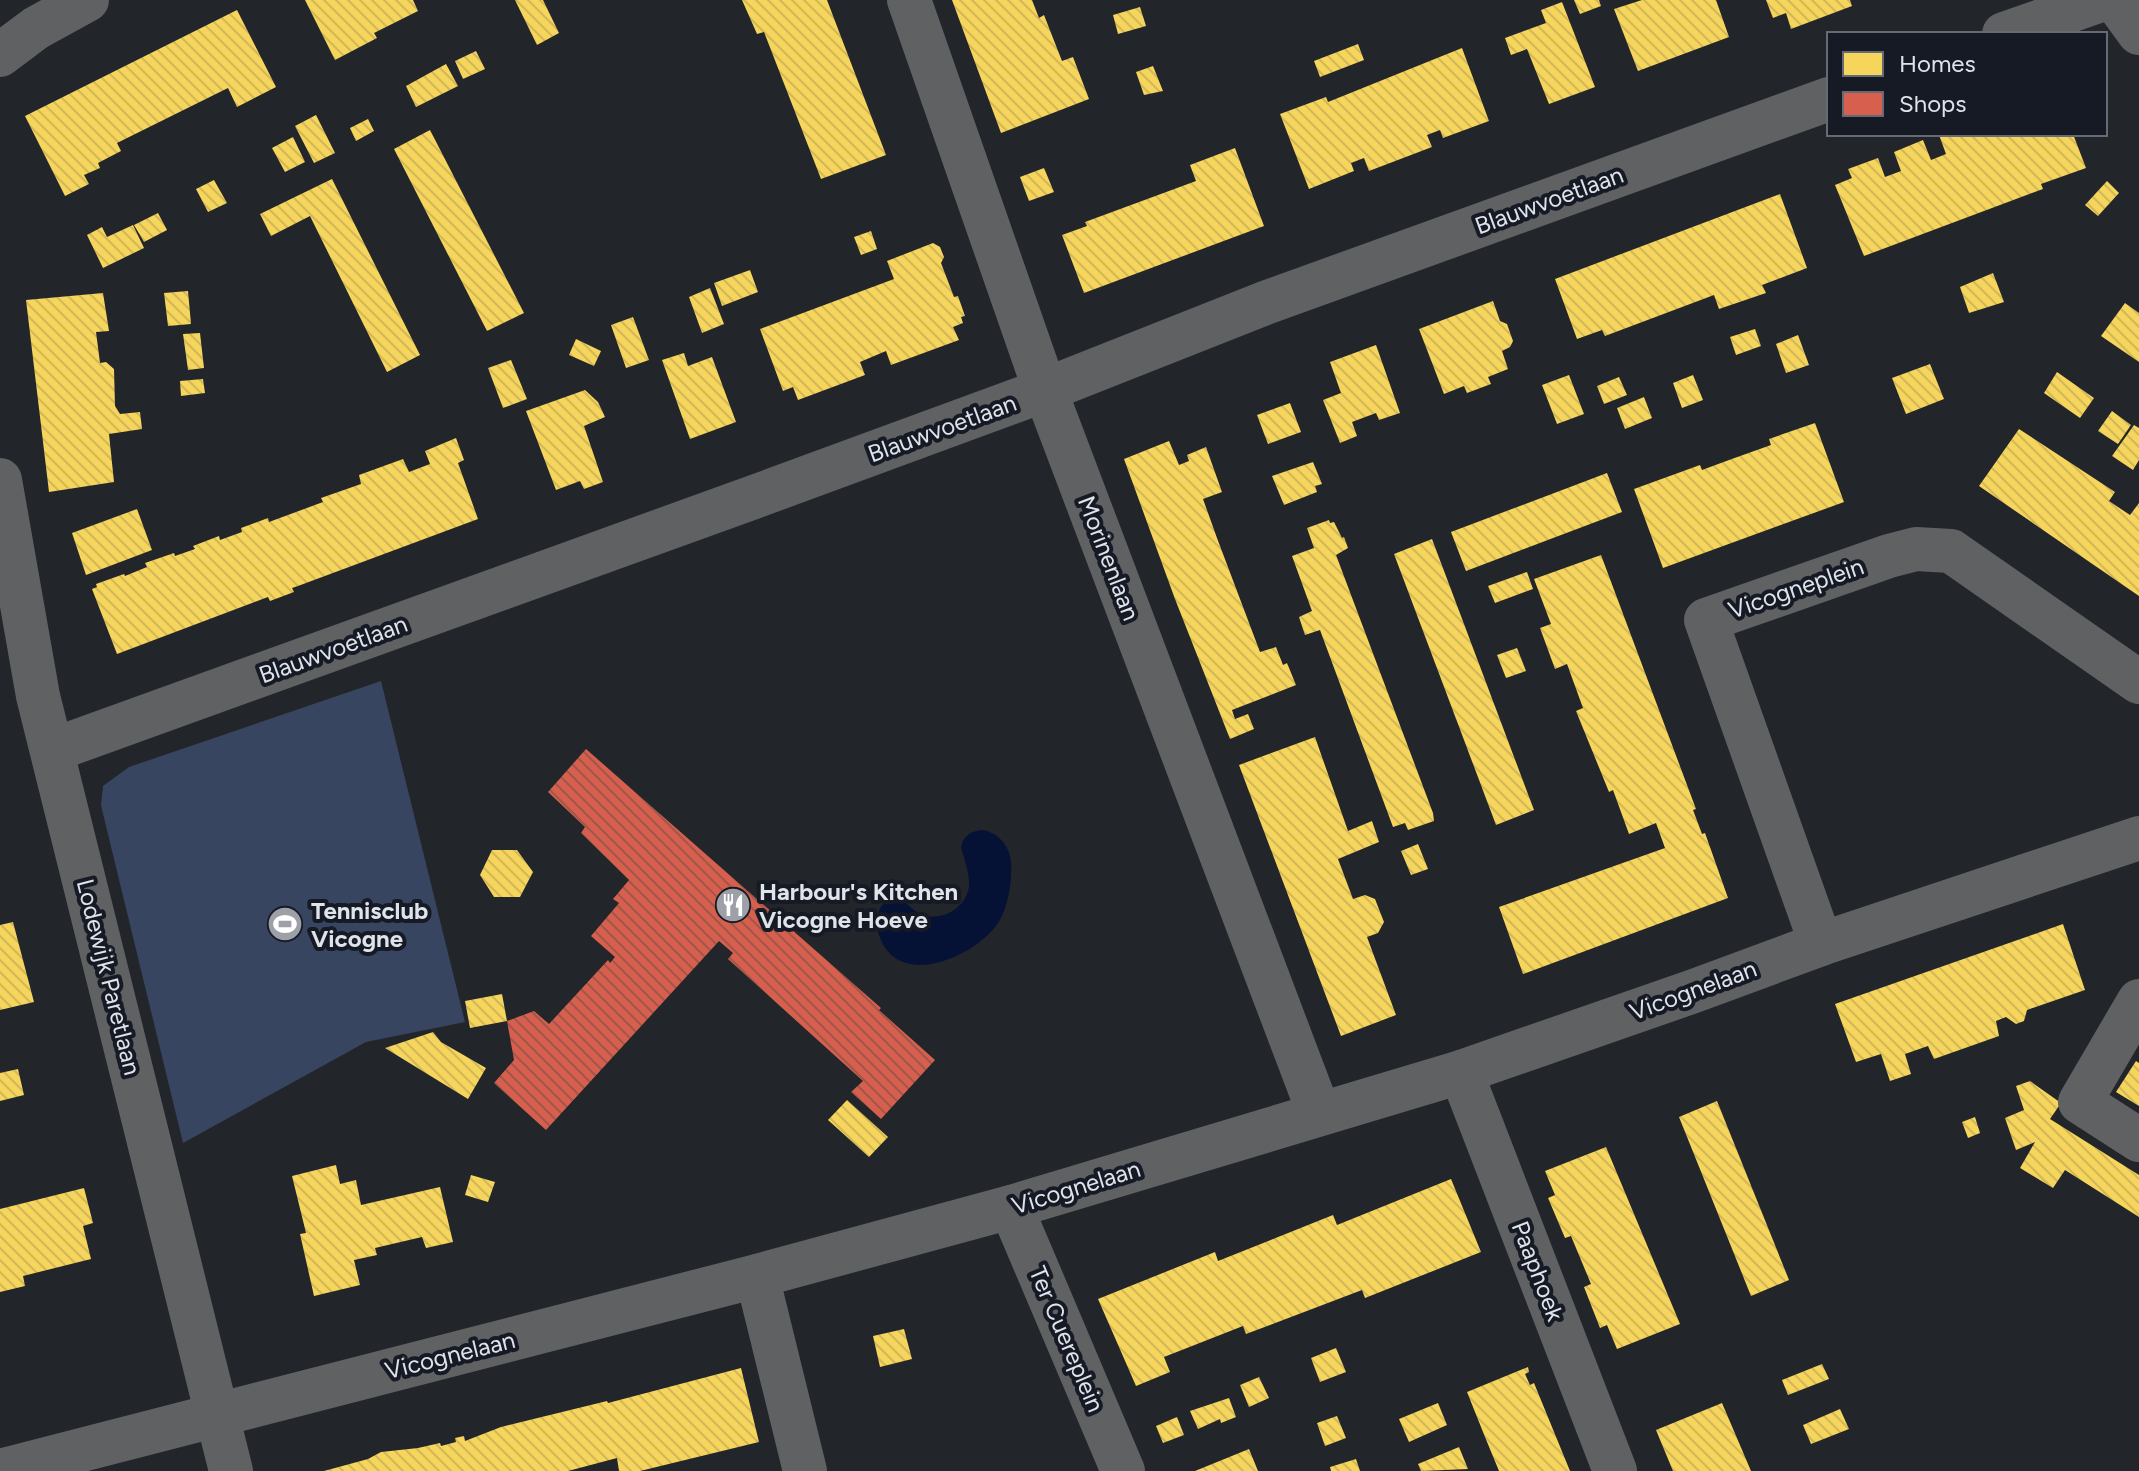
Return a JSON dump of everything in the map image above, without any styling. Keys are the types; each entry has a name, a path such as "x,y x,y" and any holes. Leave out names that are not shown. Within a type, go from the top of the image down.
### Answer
{"street":[{"path":"0,55 46,21 87,0"},
{"name":"Morinenlaan","path":"909,0 1045,390 1319,1113"},
{"path":"2010,32 2101,0"},
{"path":"2115,0 2139,33"},
{"name":"Blauwvoetlaan","path":"53,750 1045,390 1279,298 1827,100"},
{"name":"Lodewijk Paretlaan","path":"0,480 38,696 231,1471"},
{"name":"Vicogneplein","path":"1821,944 1706,620 1889,556 1916,549 1951,551 2139,682"},
{"name":"Vicognelaan","path":"0,1471 757,1276 1011,1207 1461,1072 1821,944 2137,846"},
{"path":"2139,1001 2080,1102 2139,1140"},
{"name":"Paaphoek","path":"1461,1072 1615,1471"},
{"name":"Ter Cuereplein","path":"1011,1207 1123,1471"},
{"path":"757,1276 805,1471"}],"shaded area":[{"name":"Tennisclub Vicogne","path":"381,681 465,1022 366,1042 183,1143 101,805 103,786 129,767"},
{"path":"982,830 998,837 1006,846 1010,858 1009,895 998,923 973,946 939,962 921,965 905,963 891,955 881,940 877,926 882,905 899,899 918,913 933,917 954,910 964,900 969,886 962,843 968,835"}],"building: Homes":[{"path":"305,0 413,0 418,11 374,33 377,38 335,60"},
{"path":"515,0 543,0 559,33 537,45"},
{"path":"742,0 827,0 886,155 821,179 764,32 757,34"},
{"path":"952,0 1032,0 1039,18 1044,15 1062,61 1073,57 1089,99 1001,133"},
{"path":"1574,0 1599,0 1601,6 1580,14"},
{"path":"1642,0 1716,0 1729,37 1638,71 1614,9"},
{"path":"1766,0 1850,0 1852,6 1791,29 1786,13 1773,18"},
{"path":"1562,2 1595,87 1549,104 1527,49 1511,55 1505,38 1546,23 1541,10"},
{"path":"1140,7 1146,26 1118,34 1113,15"},
{"path":"237,10 276,87 237,107 228,88 117,143 121,151 98,163 100,168 84,175 89,184 65,196 25,116"},
{"path":"1358,44 1364,60 1320,77 1314,61"},
{"path":"1462,48 1489,121 1443,138 1440,130 1427,135 1432,147 1369,171 1364,158 1351,163 1354,171 1309,189 1280,114 1326,97 1328,102"},
{"path":"476,51 485,69 463,79 455,61"},
{"path":"446,64 458,86 416,107 406,86"},
{"path":"1153,66 1163,91 1144,95 1136,72"},
{"path":"316,115 335,153 314,163 295,126"},
{"path":"368,119 374,131 356,141 350,128"},
{"path":"430,130 524,313 487,331 394,149"},
{"path":"1939,136 2074,136 2086,168 2041,184 2043,189 1864,256 1835,185 1852,178 1848,169 1878,158 1885,177 1901,171 1894,152 1923,140 1931,160 1946,154"},
{"path":"293,137 305,162 285,172 272,148"},
{"path":"1235,148 1264,226 1084,293 1062,235 1087,226 1085,222 1196,181 1190,165"},
{"path":"1044,168 1054,192 1029,201 1020,177"},
{"path":"332,179 420,355 387,372 310,216 271,236 260,214"},
{"path":"214,180 227,203 208,212 196,189"},
{"path":"2107,181 2119,193 2098,216 2085,205"},
{"path":"1780,194 1807,268 1762,285 1766,293 1719,309 1714,295 1605,336 1602,330 1577,339 1555,279"},
{"path":"158,213 167,230 144,242 134,225"},
{"path":"133,225 144,248 103,268 87,235 102,227 107,237"},
{"path":"871,231 877,249 861,255 854,237"},
{"path":"933,243 940,247 944,257 941,263 965,316 961,317 963,323 953,327 959,340 891,365 886,351 860,362 865,375 798,400 793,387 783,391 760,329 894,279 887,261"},
{"path":"750,270 758,292 722,306 714,283"},
{"path":"1993,273 2004,302 1969,313 1960,287"},
{"path":"710,288 724,324 702,333 689,297"},
{"path":"188,291 191,324 168,326 164,293"},
{"path":"103,293 109,331 96,332 100,363 106,362 114,369 115,406 120,414 140,412 142,429 109,434 114,482 49,492 26,300"},
{"path":"1493,301 1500,321 1507,324 1513,341 1510,347 1502,351 1508,369 1488,377 1491,384 1467,393 1464,386 1444,394 1419,329"},
{"path":"2125,303 2139,313 2139,362 2101,336"},
{"path":"633,317 649,360 626,368 611,325"},
{"path":"1755,329 1761,346 1736,355 1730,337"},
{"path":"200,333 204,368 188,370 183,334"},
{"path":"1798,335 1809,365 1786,373 1776,344"},
{"path":"576,339 601,351 594,366 569,355"},
{"path":"1376,345 1400,413 1379,420 1376,413 1352,422 1357,436 1340,443 1323,400 1341,393 1330,362"},
{"path":"684,353 688,366 712,357 736,422 690,439 662,360"},
{"path":"511,360 527,399 503,408 488,368"},
{"path":"1930,364 1944,399 1906,414 1892,378"},
{"path":"2057,372 2094,398 2080,418 2044,393"},
{"path":"1569,375 1584,414 1557,424 1542,385"},
{"path":"1693,375 1703,400 1682,408 1673,383"},
{"path":"1619,377 1627,395 1604,404 1597,386"},
{"path":"203,379 205,393 181,396 180,381"},
{"path":"585,390 598,402 605,417 584,426 603,482 584,489 580,481 556,490 526,411"},
{"path":"1644,397 1652,418 1625,429 1617,408"},
{"path":"1290,403 1301,432 1268,444 1257,415"},
{"path":"2112,411 2131,425 2118,444 2098,431"},
{"path":"1815,423 1844,502 1663,568 1634,489 1700,465 1702,470 1771,445 1769,439"},
{"path":"2134,425 2139,428 2139,460 2133,470 2112,456"},
{"path":"2019,429 2115,492 2109,501 2130,515 2139,503 2139,596 1979,486"},
{"path":"456,438 464,460 458,463 478,519 292,588 294,592 270,601 268,597 117,654 92,589 97,587 96,584 147,567 145,563 195,549 193,546 219,536 220,540 242,532 241,528 268,518 269,522 323,502 321,498 361,484 359,475 403,459 409,472 430,464 425,451"},
{"path":"1169,441 1179,465 1189,461 1187,455 1206,447 1222,492 1203,499 1260,652 1276,647 1296,685 1232,710 1235,719 1248,714 1254,729 1230,739 1124,459"},
{"path":"1313,462 1322,484 1315,486 1317,492 1284,505 1272,476"},
{"path":"1607,473 1622,512 1466,571 1451,532"},
{"path":"137,509 152,550 86,575 72,533"},
{"path":"1329,520 1330,523 1334,522 1348,548 1336,555 1433,813 1434,821 1408,830 1405,823 1393,827 1320,630 1305,635 1299,617 1312,611 1292,556 1314,548 1307,528"},
{"path":"1432,539 1534,810 1496,825 1394,554"},
{"path":"1601,555 1728,898 1523,974 1499,907 1665,848 1656,823 1629,834 1613,790 1609,792 1576,711 1583,708 1567,664 1555,669 1540,628 1551,624 1534,579"},
{"path":"1527,572 1533,589 1495,603 1488,586"},
{"path":"1517,648 1526,671 1506,678 1497,655"},
{"path":"1315,737 1348,831 1372,821 1379,842 1338,859 1353,899 1365,895 1375,899 1384,922 1378,933 1367,937 1396,1015 1341,1036 1239,765"},
{"path":"1418,844 1428,869 1411,875 1401,851"},
{"path":"492,850 517,850 533,872 520,897 494,897 480,875"},
{"path":"13,922 34,1002 0,1010 0,925"},
{"path":"2063,924 2085,990 2027,1010 2024,1021 2016,1024 2006,1017 1996,1021 1999,1036 1934,1059 1928,1046 1905,1054 1911,1074 1890,1081 1881,1054 1856,1062 1835,1004"},
{"path":"502,994 507,1021 470,1028 465,1001"},
{"path":"433,1032 441,1042 486,1068 468,1099 385,1048"},
{"path":"2136,1061 2139,1063 2139,1106 2116,1092"},
{"path":"18,1069 24,1095 0,1101 0,1073"},
{"path":"2030,1081 2061,1103 2050,1119 2139,1175 2139,1217 2065,1170 2053,1188 2020,1168 2035,1142 2016,1150 2005,1118 2024,1110 2016,1086"},
{"path":"847,1100 888,1137 869,1157 828,1120"},
{"path":"1717,1101 1789,1280 1751,1296 1679,1117"},
{"path":"1975,1117 1980,1133 1968,1138 1962,1122"},
{"path":"1606,1147 1680,1324 1617,1349 1607,1325 1600,1328 1584,1287 1591,1284 1571,1236 1565,1238 1548,1198 1555,1195 1545,1171"},
{"path":"336,1165 340,1184 356,1180 361,1205 440,1187 453,1242 426,1248 422,1237 375,1248 377,1255 354,1260 360,1285 314,1296 300,1234 306,1233 292,1176"},
{"path":"471,1175 495,1182 488,1202 465,1195"},
{"path":"1451,1179 1481,1252 1365,1298 1362,1290 1246,1334 1243,1326 1164,1357 1170,1372 1136,1386 1098,1299 1215,1252 1218,1261 1333,1215 1337,1225"},
{"path":"84,1188 93,1223 83,1226 91,1259 23,1276 25,1286 0,1292 0,1209"},
{"path":"904,1329 912,1359 880,1367 873,1336"},
{"path":"1336,1348 1346,1372 1320,1382 1311,1358"},
{"path":"1822,1364 1829,1379 1788,1395 1782,1380"},
{"path":"1528,1367 1529,1372 1525,1374 1530,1385 1534,1383 1570,1471 1499,1471 1485,1437 1467,1392"},
{"path":"741,1368 759,1442 640,1471 619,1471 617,1458 568,1471 324,1471 368,1459 381,1452 440,1443 441,1446 464,1436 465,1441 501,1427"},
{"path":"1259,1377 1269,1398 1249,1407 1240,1385"},
{"path":"1229,1398 1236,1417 1221,1423 1220,1419 1198,1429 1190,1411"},
{"path":"1438,1403 1447,1425 1409,1442 1399,1419"},
{"path":"1722,1403 1751,1471 1673,1471 1656,1430"},
{"path":"1840,1409 1849,1429 1811,1444 1803,1425"},
{"path":"1337,1416 1346,1438 1325,1446 1317,1423"},
{"path":"1177,1417 1184,1435 1163,1443 1156,1426"},
{"path":"1459,1447 1468,1469 1421,1471 1418,1464"},
{"path":"1249,1449 1258,1471 1195,1471"},
{"path":"1356,1459 1360,1471 1331,1471 1330,1467"}],"building: Shops":[{"path":"586,749 881,1008 879,1010 935,1060 881,1119 851,1092 863,1081 728,959 733,953 719,941 546,1130 494,1083 514,1060 507,1021 534,1011 549,1024 608,960 610,963 615,957 591,936 619,903 613,899 629,880 581,833 585,827 548,792"}],"place":[{"name":"Harbour's Kitchen Vicogne Hoeve","path":"733,905"},
{"name":"Tennisclub Vicogne","path":"285,924"}]}
